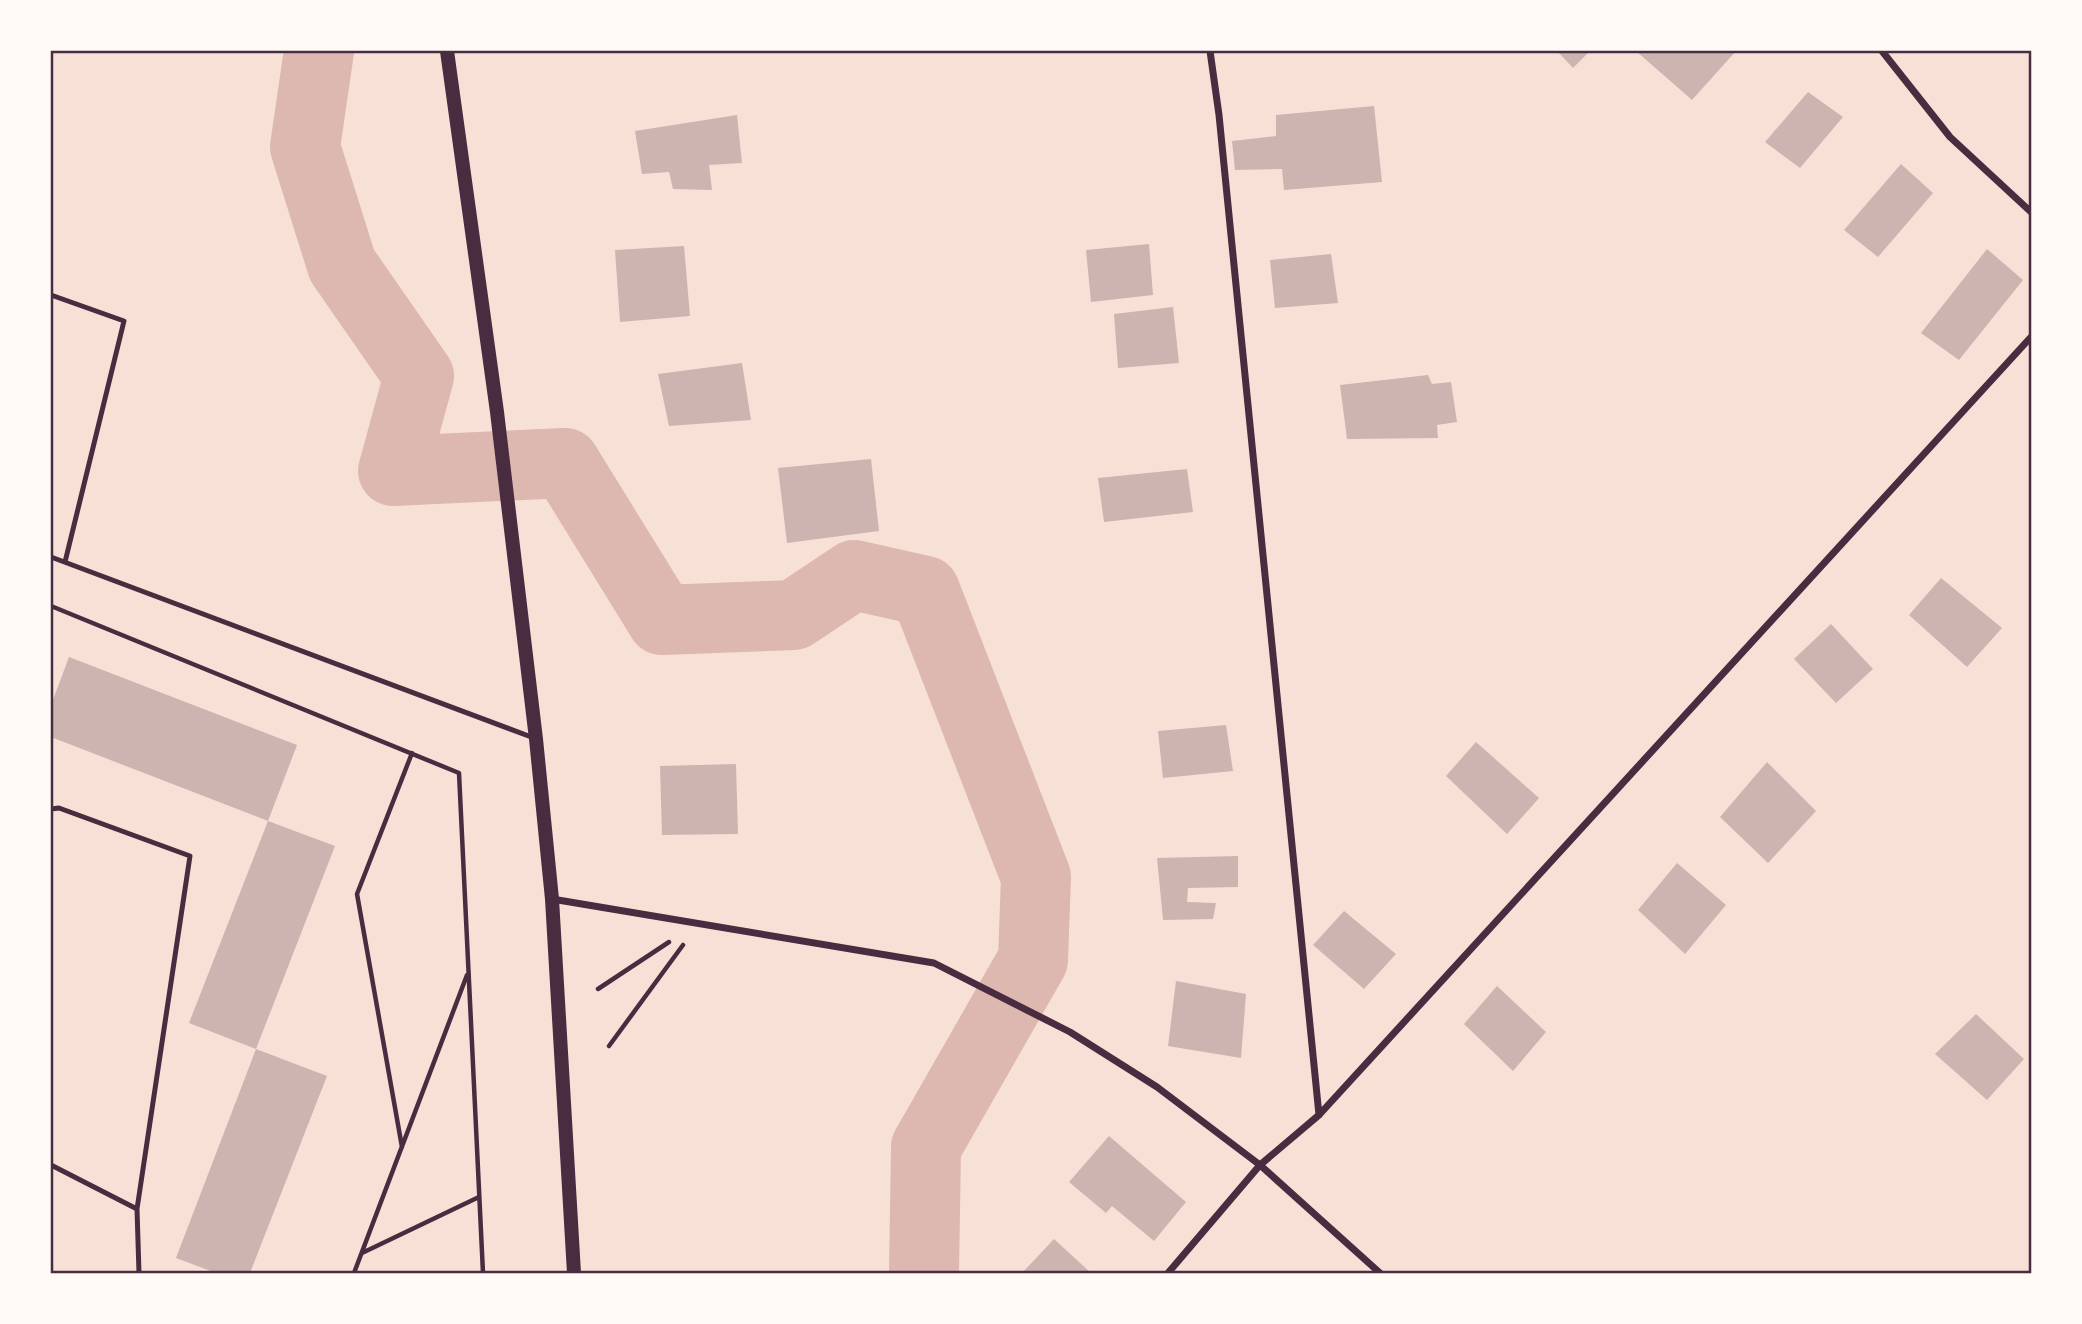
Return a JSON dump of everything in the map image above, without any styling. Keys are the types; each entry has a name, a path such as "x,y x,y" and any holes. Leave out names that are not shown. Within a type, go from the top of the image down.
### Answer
{"main road":[{"path":"447,51 537,739 552,899 574,1273"}],"street":[{"path":"1210,51 1219,115 1319,1115"},
{"path":"1882,51 1950,137 2031,212"},
{"path":"1168,1273 1260,1165 1319,1115 2031,337"},
{"path":"552,899 934,962 1070,1032 1157,1087 1260,1165 1380,1273"}],"lane":[{"path":"51,295 124,321 65,562"},
{"path":"51,557 537,739"},
{"path":"51,809 59,808 190,856 137,1209 138,1273"},
{"path":"51,1165 137,1209"}],"path":[{"path":"51,606 459,773 483,1273"},
{"path":"402,1147 357,894 412,754"},
{"path":"597,989 699,922"},
{"path":"610,1046 699,922"},
{"path":"354,1273 468,971"},
{"path":"362,1253 479,1196"}],"building":[{"path":"1557,51 1590,51 1573,68"},
{"path":"1636,51 1736,51 1692,100"},
{"path":"1808,92 1843,117 1800,168 1765,142"},
{"path":"1374,106 1382,182 1284,190 1282,169 1235,170 1232,141 1276,136 1276,115"},
{"path":"737,115 742,163 709,165 712,190 673,189 669,172 642,174 635,131"},
{"path":"1901,164 1933,193 1878,257 1844,230"},
{"path":"1149,244 1153,295 1091,302 1086,250"},
{"path":"684,246 690,316 620,322 615,250"},
{"path":"1987,249 2023,280 1959,360 1921,333"},
{"path":"1331,254 1338,303 1275,308 1270,260"},
{"path":"1173,307 1179,363 1118,368 1114,314"},
{"path":"742,363 751,420 669,426 658,374"},
{"path":"1428,375 1432,384 1451,382 1457,422 1437,425 1438,438 1347,439 1340,385"},
{"path":"871,459 879,531 787,543 778,468"},
{"path":"1187,469 1193,512 1104,522 1098,478"},
{"path":"1941,578 2002,628 1967,667 1909,615"},
{"path":"1831,624 1873,669 1836,703 1794,659"},
{"path":"69,657 297,745 268,821 51,737 51,705"},
{"path":"1226,725 1233,771 1163,778 1158,731"},
{"path":"1476,742 1539,798 1507,834 1446,776"},
{"path":"1767,762 1816,811 1768,863 1720,817"},
{"path":"736,764 738,834 662,835 660,766"},
{"path":"268,821 335,846 256,1049 189,1023"},
{"path":"1238,856 1238,887 1188,888 1187,902 1216,903 1213,919 1163,920 1157,858"},
{"path":"1677,863 1726,905 1685,954 1638,910"},
{"path":"1344,911 1396,954 1364,989 1313,945"},
{"path":"1176,981 1246,994 1241,1058 1168,1046"},
{"path":"1497,986 1546,1032 1513,1071 1464,1024"},
{"path":"1976,1014 2024,1059 1987,1100 1935,1054"},
{"path":"256,1049 327,1076 250,1273 216,1273 176,1258"},
{"path":"1109,1136 1186,1202 1154,1241 1112,1206 1106,1213 1069,1182"},
{"path":"1054,1239 1091,1273 1022,1273"}],"waterway":[{"path":"319,51 305,147 342,265 419,376 393,471 565,463 662,620 794,615 854,575 925,591 1036,877 1033,960 926,1147 924,1273"}]}
